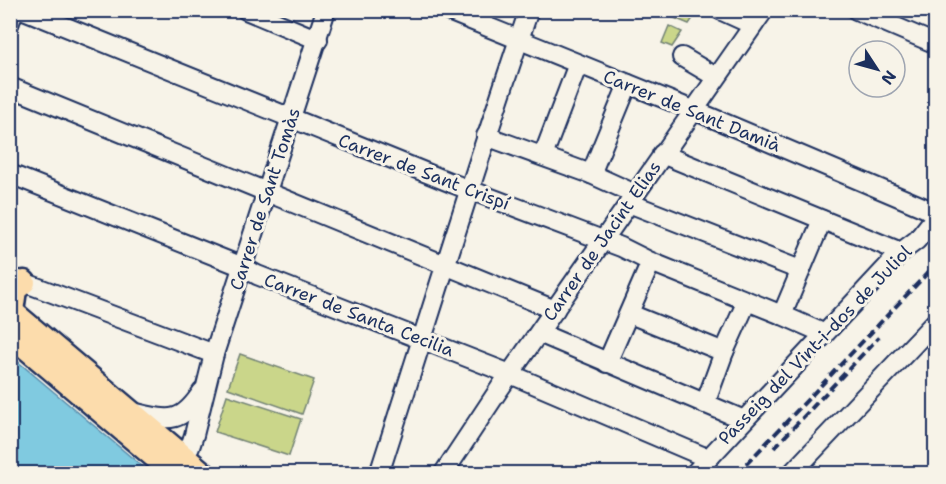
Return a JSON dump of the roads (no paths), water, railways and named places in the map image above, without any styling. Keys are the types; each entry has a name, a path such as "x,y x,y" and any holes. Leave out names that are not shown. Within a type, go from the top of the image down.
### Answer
{"main road":[{"path":"17,279 11,310 132,412 177,469"},
{"path":"10,334 177,469 204,474"}],"street":[{"path":"10,22 14,10"},
{"name":"Carrer de Sant Crispí","path":"24,10 468,190 603,240 823,333"},
{"path":"246,10 318,40"},
{"name":"Carrer de Sant Tomàs","path":"177,469 194,435 214,354 326,10"},
{"name":"Carrer de Sant Damià","path":"446,10 693,110 925,208 936,216"},
{"path":"379,474 447,265 468,190 529,10"},
{"path":"720,10 758,18"},
{"path":"856,10 936,44"},
{"name":"Carrer de Jacint Elias","path":"443,474 758,18"},
{"path":"682,57 716,77"},
{"path":"543,156 578,64"},
{"path":"591,174 628,84"},
{"path":"10,87 555,309"},
{"path":"486,136 591,174 632,198 800,270"},
{"path":"662,154 901,252"},
{"name":"Carrer de Santa Cecilia","path":"10,174 243,267 257,275 510,374 707,458"},
{"name":"Passeig del Vint-i-dos de Juliol","path":"694,474 823,333 901,252 917,240 936,216"},
{"path":"782,315 822,220"},
{"path":"608,363 651,262"},
{"path":"17,279 214,354"},
{"path":"705,404 724,352 747,301"},
{"path":"630,314 724,352"},
{"path":"790,474 936,321"},
{"path":"539,333 744,420"},
{"name":"Carrer de Sant Tomàs","path":"132,412 155,417 181,416 192,408 205,388"}],"water":[{"path":"10,355 150,473 11,473"}],"railway":[{"path":"737,474 936,264"},
{"path":"774,448 879,337"}]}
